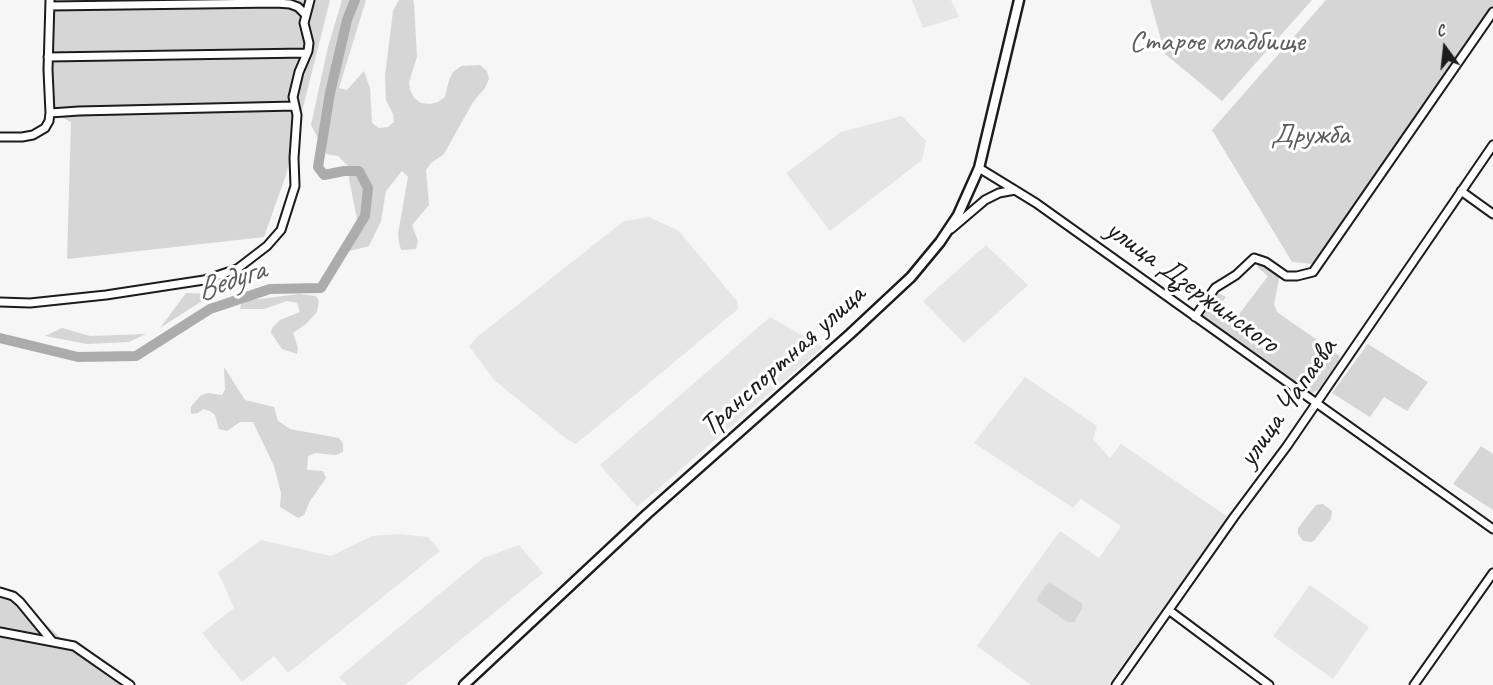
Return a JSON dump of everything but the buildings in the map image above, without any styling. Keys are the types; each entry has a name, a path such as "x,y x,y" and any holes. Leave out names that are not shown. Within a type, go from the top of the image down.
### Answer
{"main road":[{"name":"Транспортная улица","path":"464,685 647,514 911,277 958,215 979,168 1019,0"}],"street":[{"path":"0,302 30,303 204,280 237,269 267,246 281,230 295,186 297,115 293,97 309,44 304,23 310,0"},
{"path":"0,137 22,137 40,132 45,128 50,113 48,57 50,3 276,3 298,7 306,15"},
{"path":"1195,317 1215,288 1236,275 1254,258 1266,262 1286,276 1313,272 1493,12"},
{"path":"48,57 307,53"},
{"path":"50,113 295,106"},
{"name":"улица Чапаева","path":"1116,685 1317,404 1493,145"},
{"name":"улица Дзержинского","path":"979,168 1015,190 1493,529"},
{"path":"945,234 985,200 999,193 1015,190"},
{"path":"1461,191 1493,214"},
{"path":"1414,685 1493,573"},
{"path":"0,592 13,596 20,602 52,641"},
{"path":"1170,611 1269,685"},
{"path":"0,632 74,646 130,685"}],"shaded area":[{"path":"912,0 951,0 959,17 923,28"},
{"path":"902,116 926,141 922,160 830,231 786,173 841,132"},
{"path":"649,217 679,231 737,301 738,309 576,444 494,380 469,346 477,337 624,221"},
{"path":"986,245 1028,285 964,343 923,301"},
{"path":"770,317 823,347 637,507 600,465"},
{"path":"1025,377 1097,426 1093,439 1110,458 1121,444 1228,517 1108,685 1031,685 977,646 1060,531 1099,558 1121,526 1081,499 1073,508 974,443"},
{"path":"399,534 428,537 440,551 288,673 274,656 242,682 202,633 234,608 218,572 261,540 331,556 372,536"},
{"path":"519,545 543,573 405,685 347,685 339,677 483,558"},
{"path":"1310,585 1369,627 1333,679 1273,636"}],"green space":[{"path":"45,0 330,0 286,175 264,237 67,259 71,122 45,109"},
{"path":"342,0 366,0 339,88 347,90 364,71 370,88 372,123 379,128 388,127 394,122 386,100 385,76 393,11 399,0 413,0 414,4 417,57 409,82 414,98 421,103 438,102 445,97 453,72 461,66 480,65 487,71 489,79 485,88 473,102 444,154 431,163 426,170 429,205 412,225 418,241 416,249 401,250 399,242 398,234 408,177 402,171 386,191 381,221 369,246 346,252 352,245 357,219 349,179 350,168 338,156 326,154 311,125 328,47"},
{"name":"Старое кладбище","path":"1150,0 1312,0 1222,101 1165,54"},
{"name":"Дружба","path":"1326,0 1493,0 1493,5 1314,264 1292,262 1212,130"},
{"path":"1265,261 1280,275 1274,304 1277,312 1340,356 1318,390 1312,393 1306,392 1203,318 1201,312 1214,291 1226,297 1220,305 1237,317 1268,276 1257,267"},
{"path":"186,293 213,294 160,328"},
{"path":"299,294 316,296 319,301 317,312 293,333 298,348 297,354 282,349 271,333 272,328 280,320 300,312 297,303 287,301 264,309 240,309 241,304 251,300"},
{"path":"62,328 90,336 146,334 129,342 87,344 45,336"},
{"path":"1368,344 1428,382 1407,411 1384,397 1370,417 1332,393"},
{"path":"224,367 245,400 274,407 278,421 290,429 339,438 343,444 343,452 336,455 315,453 308,456 307,470 323,471 326,478 310,501 304,515 298,518 280,507 281,493 274,466 253,422 240,422 227,431 219,429 215,415 210,411 203,409 191,414 191,407 200,396 207,393 222,395 225,390"},
{"path":"1481,446 1493,454 1493,510 1453,484"},
{"path":"1323,504 1332,511 1331,519 1314,541 1303,541 1298,534 1298,528 1316,505"},
{"path":"1050,583 1082,603 1082,609 1074,622 1067,622 1037,601 1046,585"},
{"path":"0,594 37,616 62,639 126,685 0,685"}],"waterway":[{"name":"Ведуга","path":"0,338 78,357 136,356 210,309 270,289 321,288 365,216 368,188 359,171 324,175 318,167 330,93 347,20 355,0"}]}
